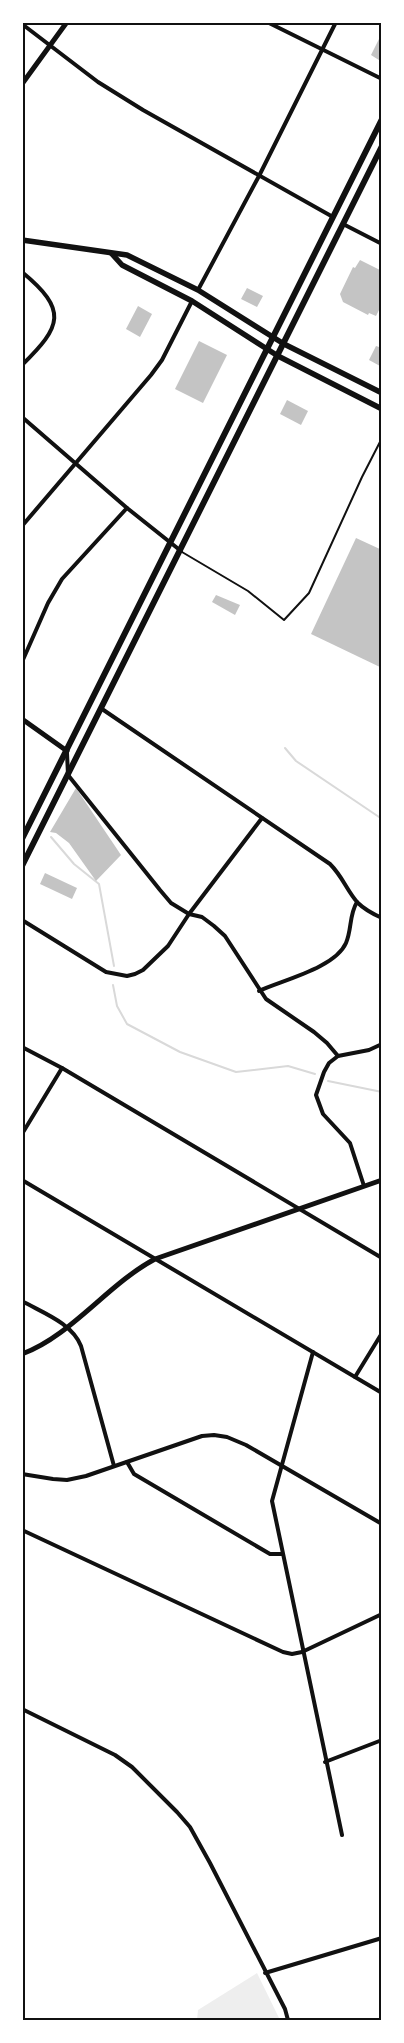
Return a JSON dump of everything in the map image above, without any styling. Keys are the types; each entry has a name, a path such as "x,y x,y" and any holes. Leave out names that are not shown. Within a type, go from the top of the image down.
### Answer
{"main road":[{"path":"22,839 382,119"},
{"path":"22,866 382,146"},
{"path":"22,240 126,255 198,290 284,344 382,394"},
{"path":"112,254 122,265 192,301 278,356 382,409"}],"street":[{"path":"22,84 67,22"},
{"path":"267,22 382,80"},
{"path":"198,290 259,176 336,22"},
{"path":"22,24 98,82 128,101 333,217"},
{"path":"342,224 382,244"},
{"path":"22,272 48,296 55,314 51,334 22,365"},
{"path":"22,526 151,375 162,360 192,301"},
{"path":"22,417 127,508 181,551"},
{"path":"22,662 48,603 62,579 127,508"},
{"path":"102,709 330,864 339,873 357,902 367,911 382,918"},
{"path":"22,719 66,751 68,775 171,903 189,914 202,917 225,936 259,991 266,999 314,1032 338,1056"},
{"path":"22,920 106,972 127,976 143,970 156,960 168,946 189,914 262,818"},
{"path":"259,991 306,974 337,954 346,944 352,911 357,902"},
{"path":"364,1186 350,1143 323,1114 316,1095 324,1072 338,1056 369,1050 382,1044"},
{"path":"22,1047 62,1068 382,1258"},
{"path":"22,1134 62,1068"},
{"path":"22,1180 382,1393"},
{"path":"22,1354 44,1343 127,1276 155,1259 382,1180"},
{"path":"22,1301 67,1326 74,1332 81,1346 114,1466"},
{"path":"355,1377 382,1333"},
{"path":"313,1352 272,1500 302,1652 342,1835"},
{"path":"22,1474 67,1480 86,1476 189,1439 214,1434 236,1440 382,1524"},
{"path":"127,1462 134,1474 270,1554 282,1554"},
{"path":"22,1530 283,1652 292,1654 302,1652 382,1614"},
{"path":"22,1709 115,1755 132,1767 190,1826 288,2020"},
{"path":"325,1762 382,1740"},
{"path":"265,1973 382,1938"}],"lane":[{"path":"181,551 248,591 284,620 309,593 382,438"}],"shaded area":[{"path":"257,1973 280,2020 197,2020 198,2010"}],"building":[{"path":"382,33 382,62 371,55"},
{"path":"360,260 382,271 382,304 376,316 369,313 368,315 343,302 340,294 353,267 355,268"},
{"path":"247,288 263,296 257,307 241,299"},
{"path":"138,306 152,314 140,337 126,329"},
{"path":"199,341 227,355 203,403 175,389"},
{"path":"376,346 382,348 380,366 369,360"},
{"path":"287,400 308,411 301,425 280,414"},
{"path":"356,538 382,550 382,668 311,634"},
{"path":"216,595 240,605 235,615 212,602"},
{"path":"76,788 121,855 96,881 69,843 56,833 50,832"},
{"path":"45,873 77,888 72,899 40,884"}],"waterway":[{"path":"285,748 296,761 382,819"},
{"path":"51,837 74,864 99,884 114,966"},
{"path":"113,985 117,1006 127,1024 180,1052 236,1072 288,1066 315,1074"},
{"path":"328,1081 382,1092"}]}
